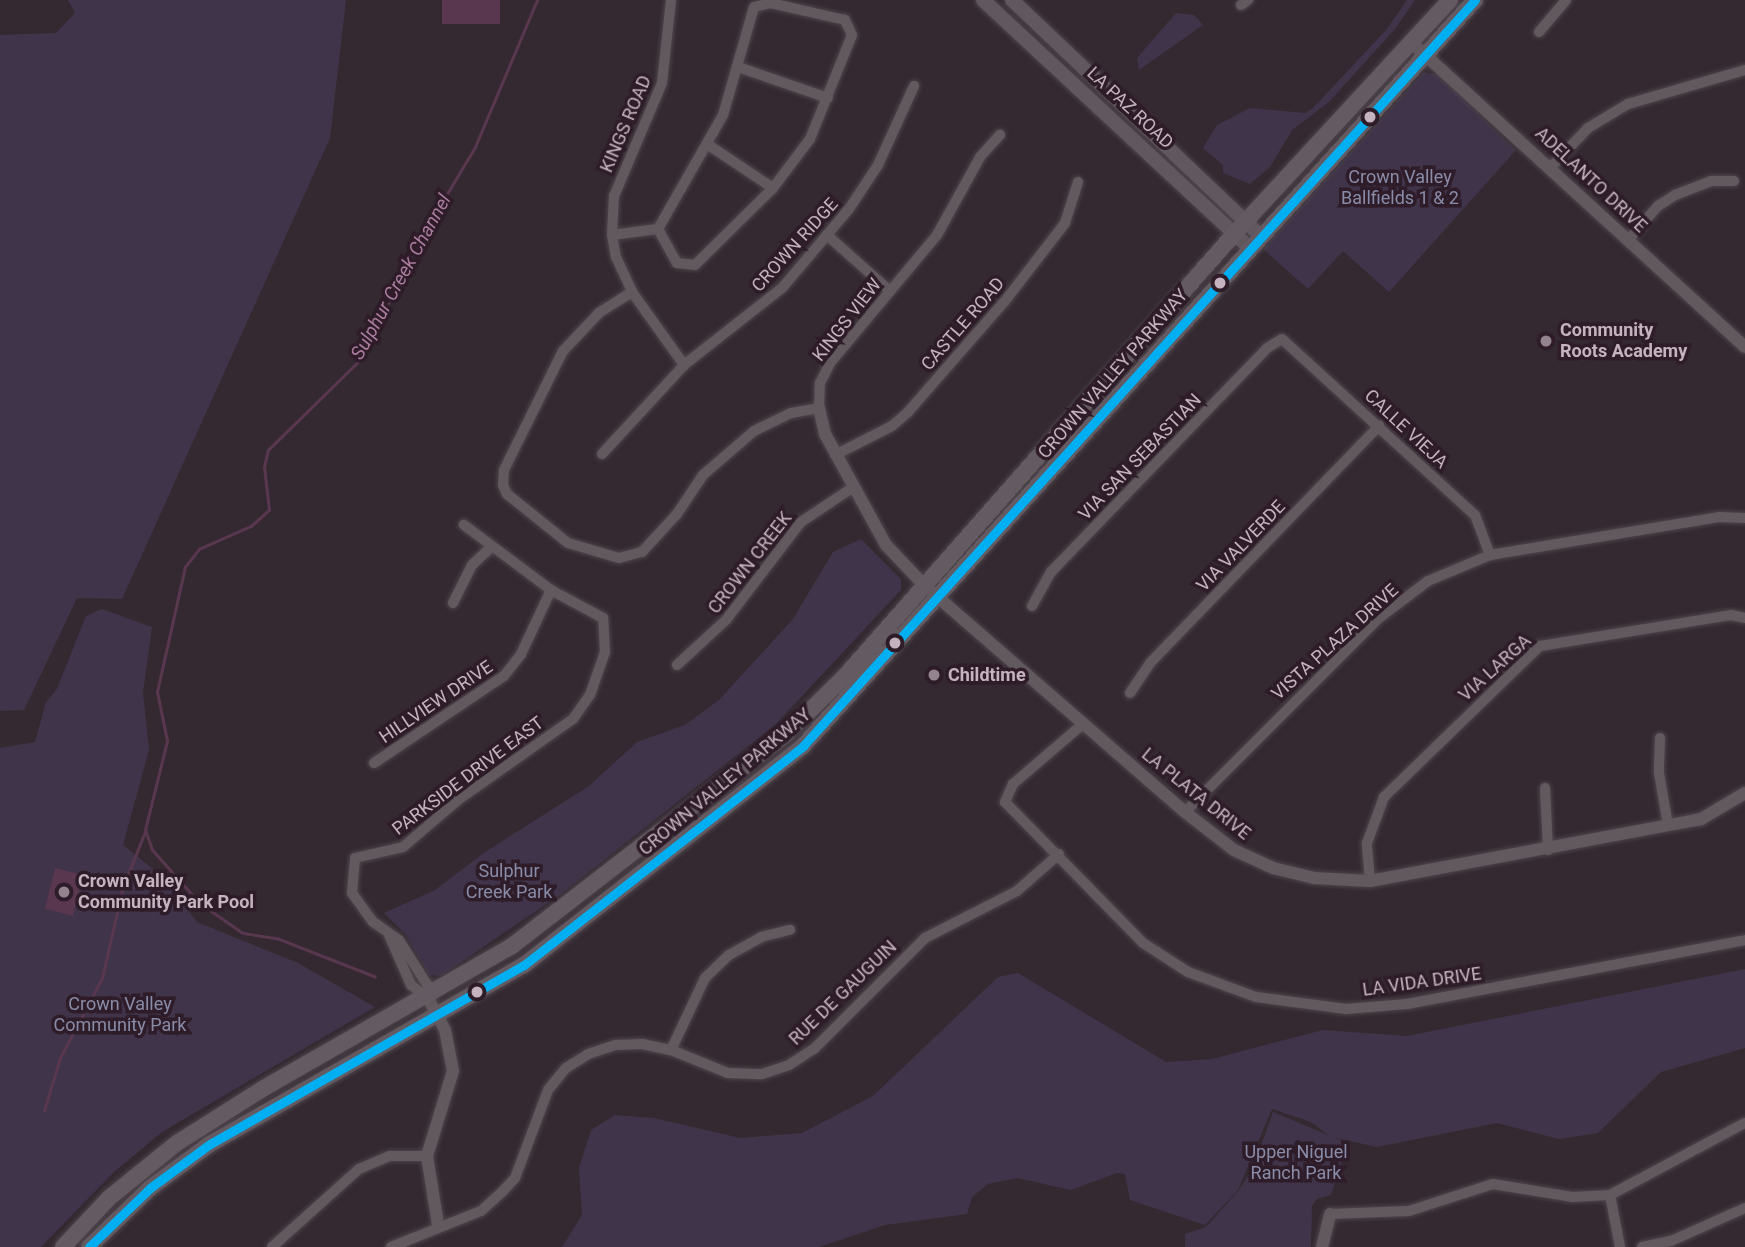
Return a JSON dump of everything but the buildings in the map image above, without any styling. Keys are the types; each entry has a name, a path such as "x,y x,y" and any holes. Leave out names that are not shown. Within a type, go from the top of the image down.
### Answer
{"main road":[{"name":"LA PAZ ROAD","path":"983,0 1255,241"},
{"name":"LA PAZ ROAD","path":"1012,0 1240,227"},
{"name":"CROWN VALLEY PARKWAY","path":"63,1247 109,1198 177,1143 264,1088 428,998 543,925 769,748 845,676 1240,227 1450,0"},
{"name":"CROWN VALLEY PARKWAY","path":"89,1247 150,1188 210,1144 438,1017 561,939 794,753 940,600 1255,241 1475,0"}],"street":[{"name":"KINGS ROAD","path":"671,0 662,83 614,197 612,235 616,257 632,292 684,365"},
{"path":"1539,32 1566,0"},
{"path":"761,3 799,7 845,20 852,35 828,98 810,139 773,188 695,265 677,263 659,229 723,115 754,7 761,3"},
{"name":"ADELANTO DRIVE","path":"1412,41 1743,342"},
{"path":"738,67 828,98"},
{"path":"1552,166 1588,128 1628,104 1745,70"},
{"name":"CROWN RIDGE","path":"602,454 684,365 783,287 865,188 914,86"},
{"name":"KINGS VIEW","path":"819,408 820,383 830,362 937,235 980,157 1000,135"},
{"path":"707,144 773,188"},
{"path":"1629,239 1658,206 1675,195 1711,181 1734,181"},
{"name":"CASTLE ROAD","path":"835,455 892,426 908,412 1005,301 1065,223 1078,182"},
{"path":"612,235 659,229"},
{"path":"827,234 888,290"},
{"path":"632,292 599,313 564,351 504,470 503,485 514,500 576,547 631,558 642,552 677,514 703,475 738,444 774,420 819,408"},
{"name":"CALLE VIEJA","path":"1282,339 1475,515 1490,555"},
{"name":"VIA SAN SEBASTIAN","path":"1032,606 1051,572 1267,348 1282,339"},
{"name":"LA PLATA DRIVE","path":"819,408 835,455 852,488 886,545 925,586 1185,812 1234,850 1273,867 1314,878 1370,881 1548,850 1668,825 1719,812 1745,793"},
{"name":"VIA VALVERDE","path":"1130,693 1150,663 1379,426"},
{"name":"CROWN CREEK","path":"677,665 726,620 801,522 852,488"},
{"name":"VISTA PLAZA DRIVE","path":"1185,812 1379,618 1428,581 1490,555 1718,517 1745,518"},
{"path":"464,525 551,590"},
{"path":"453,603 472,565 491,547"},
{"name":"PARKSIDE DRIVE EAST","path":"428,998 411,985 389,935 360,908 352,893 355,858 403,847 458,800 573,719 598,677 605,652 603,618 551,590"},
{"name":"HILLVIEW DRIVE","path":"374,763 504,676 522,654 551,590"},
{"name":"VIA LARGA","path":"1370,881 1367,844 1384,797 1540,646 1731,615 1745,618"},
{"name":"LA VIDA DRIVE","path":"1084,723 1013,783 1005,802 1059,854 1143,943 1188,972 1256,996 1346,1009 1407,1004 1745,940"},
{"path":"1660,738 1659,773 1668,825"},
{"path":"1545,788 1548,850"},
{"name":"RUE DE GAUGUIN","path":"391,1247 438,1225 481,1211 515,1178 544,1098 566,1068 615,1045 671,1050 728,1073 762,1074 789,1065 814,1049 925,938 1017,891 1059,854"},
{"path":"671,1050 705,978 729,955 761,937 790,930"},
{"path":"428,998 448,1039 453,1071 427,1156 438,1225"},
{"path":"1322,1247 1330,1214 1409,1211 1493,1184 1572,1196 1610,1195 1745,1123"},
{"path":"272,1247 359,1170 390,1157 427,1156"},
{"path":"1610,1195 1620,1247"},
{"path":"1642,1247 1671,1241 1745,1208"}],"green space":[{"path":"68,0 346,0 330,138 122,599 77,598 24,710 0,711 0,35 56,33 75,13"},
{"path":"1407,0 1415,0 1395,29 1329,102 1292,130 1270,167 1250,184 1223,173 1223,165 1203,148 1217,125 1250,108 1305,113 1312,109 1386,30"},
{"path":"1176,13 1194,15 1203,25 1139,70 1137,58"},
{"name":"Crown Valley Ballfields 1 & 2","path":"1424,72 1438,75 1516,150 1389,292 1343,251 1308,289 1263,249"},
{"name":"Sulphur Creek Park","path":"861,539 901,579 901,590 776,724 561,894 441,976 429,975 406,935 384,913 435,890 485,852 589,786 637,742 685,725 719,700 793,619 833,552"},
{"name":"Crown Valley Community Park","path":"102,609 152,627 143,693 149,750 123,845 162,876 197,922 298,963 375,1007 162,1132 115,1171 41,1247 0,1247 0,748 35,742 46,702 57,689 86,616"},
{"path":"1745,969 1745,1048 1661,1072 1598,1133 1559,1139 1497,1123 1377,1147 1331,1137 1311,1122 1272,1109 1238,1190 1205,1225 1130,1200 1125,1174 1117,1173 1071,1190 1017,1178 988,1184 972,1197 967,1214 885,1225 819,1247 562,1247 582,1215 579,1168 591,1130 615,1115 654,1118 740,1138 802,1133 873,1096 998,977 1018,973 1166,1062 1212,1059 1323,1030 1407,1036"},
{"name":"Upper Niguel Ranch Park","path":"1273,1112 1347,1143 1331,1195 1317,1199 1312,1206 1311,1247 1185,1247 1185,1234 1206,1227 1238,1191 1253,1168"}],"shaded area":[{"path":"442,0 500,0 500,24 442,24"},
{"name":"Crown Valley Community Park Pool","path":"55,868 83,875 73,916 45,909"}],"waterway":[{"name":"Sulphur Creek Channel","path":"375,977 278,939 242,933 199,903 152,850 145,830 167,741 157,692 185,567 199,549 251,526 269,510 264,467 268,450 363,357 411,254 475,147 537,0"},
{"path":"44,1111 60,1058 102,978 123,886 145,832"}],"transit line":[{"path":"89,1247 150,1188 210,1144 524,965 803,746 1475,0"}],"place":[{"name":"Community Roots Academy","path":"1546,341"},
{"name":"Childtime","path":"934,675"},
{"name":"Crown Valley Community Park Pool","path":"64,892"}]}
